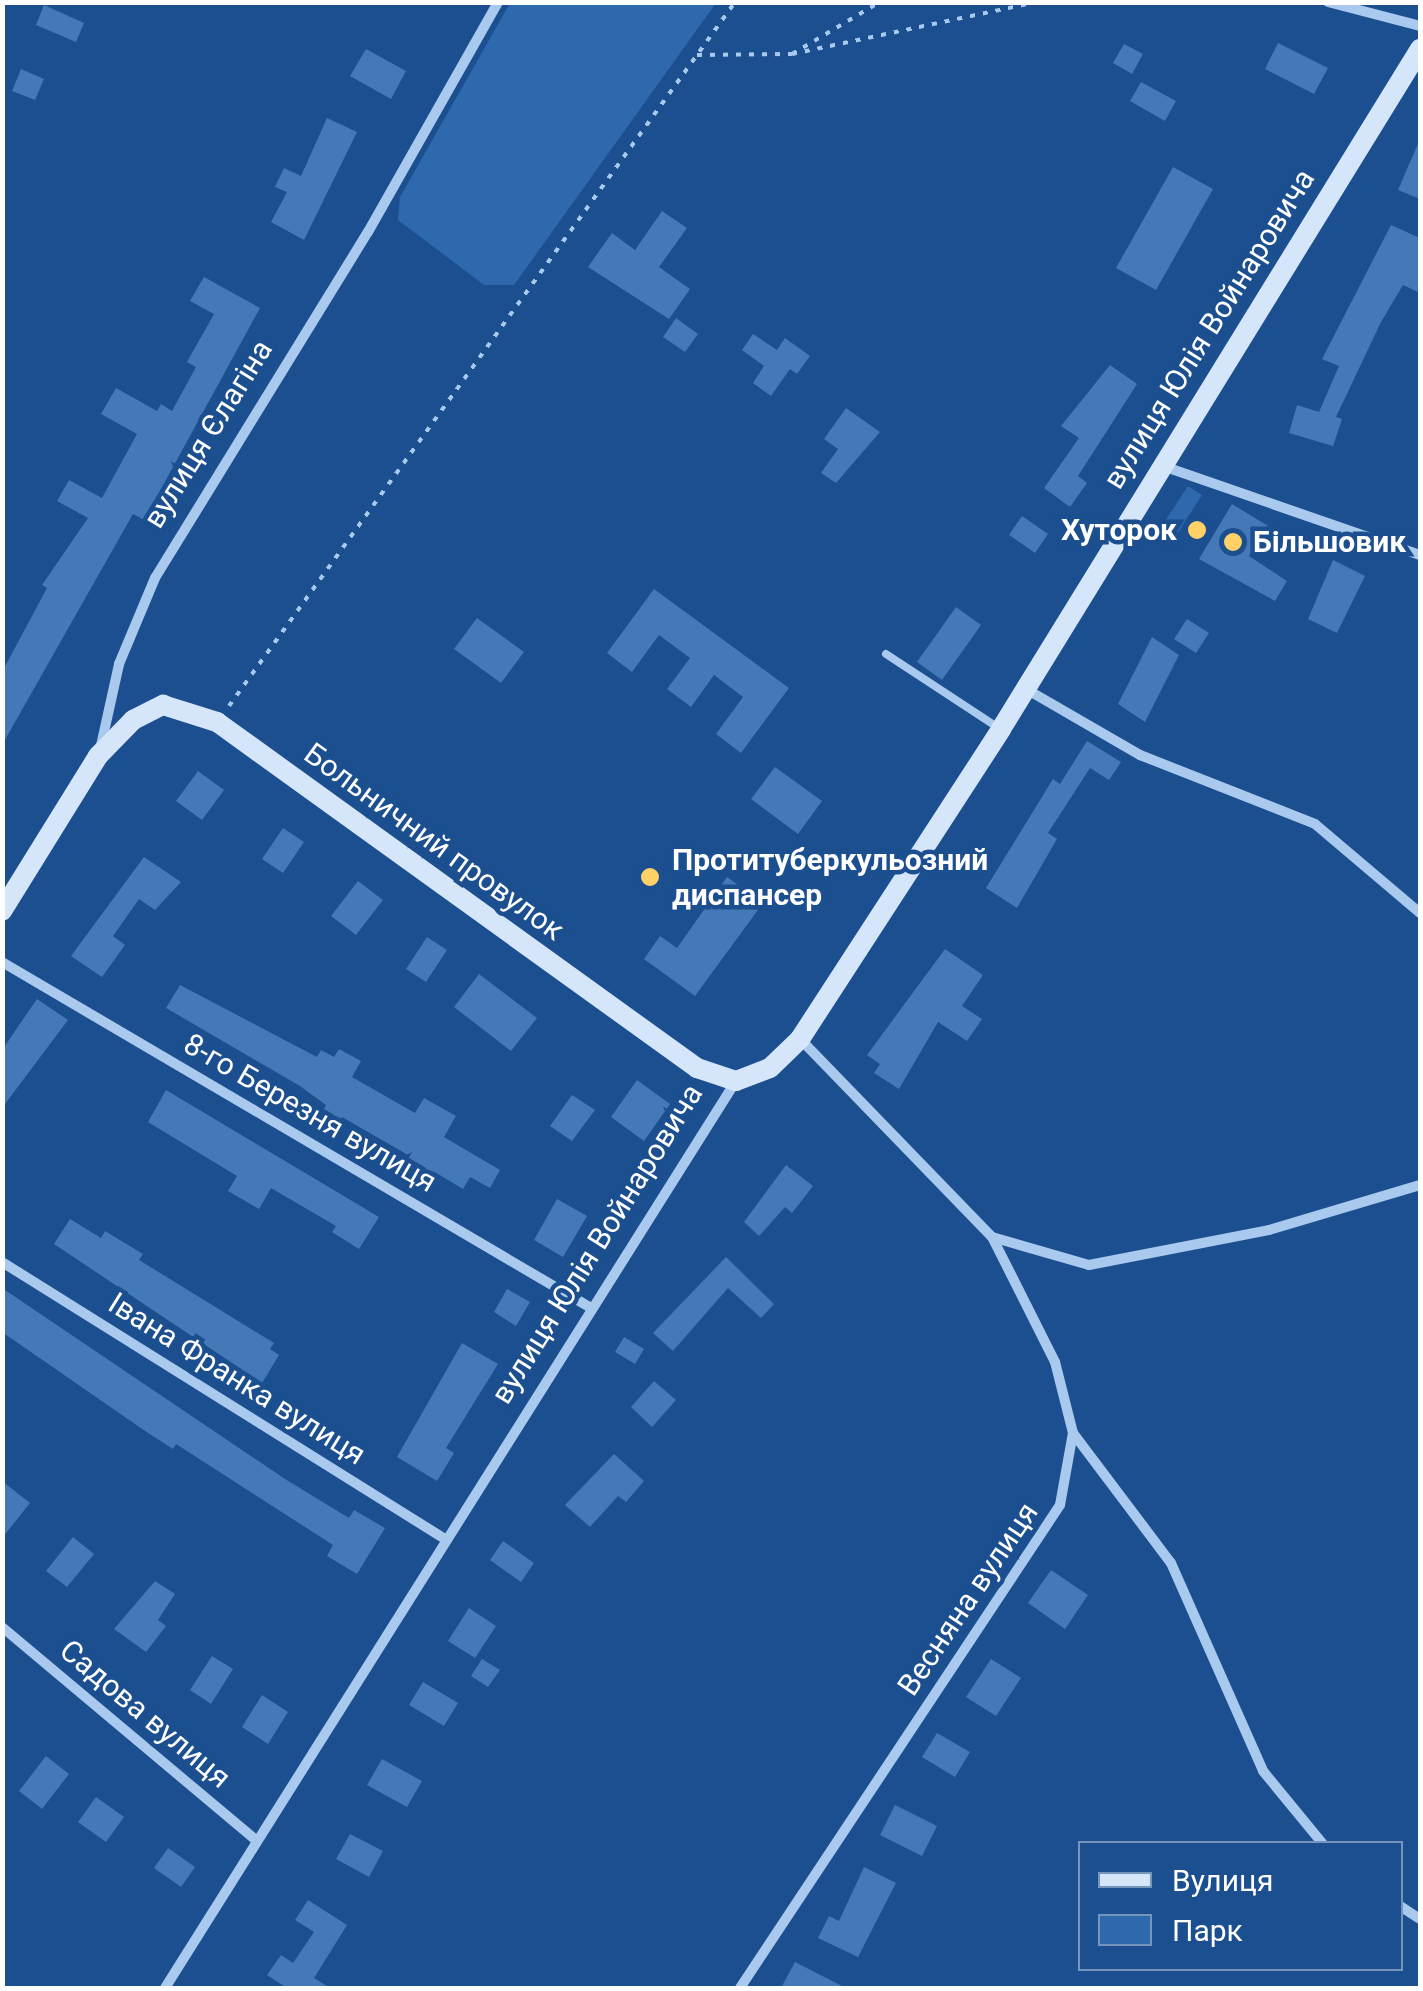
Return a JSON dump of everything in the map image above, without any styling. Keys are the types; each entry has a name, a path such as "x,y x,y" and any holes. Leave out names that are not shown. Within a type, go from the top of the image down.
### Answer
{"main road":[{"name":"вулиця Юлія Войнаровича","path":"736,1081 770,1068 800,1038 1001,729 1159,465 1420,48"},
{"name":"Больничний провулок","path":"98,756 133,720 163,706 218,722 697,1068 736,1081"},
{"name":"вулиця Єлагіна","path":"2,911 98,756"}],"street":[{"name":"вулиця Єлагіна","path":"98,756 119,664 155,578 368,232 498,2"},
{"path":"1328,2 1420,26"},
{"path":"1159,465 1420,555"},
{"path":"1026,689 1140,755 1315,824 1420,913"},
{"name":"8-го Березня вулиця","path":"2,962 591,1308"},
{"name":"Весняна вулиця","path":"740,1988 1060,1505 1072,1433 1055,1362 992,1237 800,1038"},
{"name":"вулиця Юлія Войнаровича","path":"166,1988 255,1839 736,1081"},
{"path":"992,1237 1089,1265 1268,1230 1420,1185"},
{"name":"Івана Франка вулиця","path":"2,1262 445,1539"},
{"path":"1072,1433 1172,1564 1263,1771 1321,1841"},
{"name":"Садова вулиця","path":"2,1627 255,1839"}],"lane":[{"path":"886,654 1001,729"}],"path":[{"path":"218,722 734,2"},
{"path":"792,54 880,2"},
{"path":"696,55 792,54 1036,2"}],"green space":[{"path":"510,3 716,3 514,285 484,285 398,220 400,197"},
{"path":"1188,486 1202,495 1172,542 1157,533"}],"building":[{"path":"44,5 84,23 76,42 36,25"},
{"path":"1278,43 1328,68 1314,94 1265,69"},
{"path":"1124,44 1143,54 1132,74 1113,63"},
{"path":"366,49 406,71 391,99 350,76"},
{"path":"21,69 44,79 35,100 12,91"},
{"path":"1141,82 1176,101 1165,121 1130,101"},
{"path":"327,118 357,132 304,240 271,222 287,192 275,187 284,168 301,176"},
{"path":"1420,139 1420,199 1398,190"},
{"path":"1173,167 1213,189 1156,290 1116,268"},
{"path":"662,211 687,228 659,267 690,289 669,319 588,267 612,233 635,250"},
{"path":"1391,225 1420,238 1420,293 1403,285 1381,322 1336,417 1342,419 1333,446 1289,433 1297,405 1319,412 1339,366 1322,359"},
{"path":"204,277 260,308 144,520 133,514 2,745 2,672 47,588 42,585 88,518 57,501 69,480 102,498 137,434 101,414 116,388 157,411 161,404 172,411 196,367 187,362 214,314 190,301"},
{"path":"676,318 698,334 685,352 663,337"},
{"path":"753,334 777,350 785,338 810,356 797,374 790,369 771,396 753,383 764,366 742,350"},
{"path":"1110,365 1137,384 1078,476 1087,483 1070,507 1044,488 1079,438 1061,426"},
{"path":"846,408 880,432 836,483 821,473 838,449 824,439"},
{"name":"Більшовик","path":"1232,504 1268,526 1249,556 1287,581 1275,601 1199,559"},
{"path":"1022,516 1048,534 1035,553 1009,535"},
{"path":"1333,560 1365,576 1337,633 1308,619"},
{"path":"654,589 789,688 741,753 716,734 743,697 714,675 691,707 667,689 690,658 659,635 632,672 607,653"},
{"path":"956,607 981,625 942,680 917,662"},
{"path":"477,618 524,652 501,683 454,649"},
{"path":"1187,619 1209,633 1196,653 1174,639"},
{"path":"1152,637 1179,655 1145,722 1118,704"},
{"path":"1087,741 1121,762 1109,780 1090,768 1048,833 1057,839 1017,908 986,888 1053,779 1060,784"},
{"path":"775,767 822,801 798,834 751,799"},
{"path":"198,771 224,790 202,820 176,801"},
{"path":"283,828 304,842 283,873 262,859"},
{"path":"144,857 181,882 155,910 139,899 113,936 125,945 102,977 71,956"},
{"path":"727,877 763,903 695,996 644,959 660,936 677,948"},
{"path":"358,881 383,900 356,935 331,916"},
{"path":"427,937 447,950 426,982 406,969"},
{"path":"945,949 983,975 962,1006 982,1019 967,1041 938,1022 899,1089 874,1073 880,1064 867,1055"},
{"path":"479,974 537,1018 511,1051 454,1007"},
{"path":"180,985 317,1057 321,1050 334,1057 339,1049 361,1061 352,1077 415,1113 424,1098 456,1116 444,1137 500,1170 490,1188 470,1177 463,1189 433,1171 428,1179 403,1164 408,1155 342,1117 337,1125 320,1116 326,1105 300,1086 166,1008"},
{"path":"37,999 68,1020 2,1108 2,1050"},
{"path":"637,1080 670,1104 644,1141 611,1117"},
{"path":"166,1090 379,1217 359,1249 332,1232 336,1226 271,1188 259,1209 228,1191 237,1176 148,1122"},
{"path":"572,1095 595,1110 572,1141 550,1126"},
{"path":"786,1165 813,1186 792,1213 785,1207 759,1236 744,1222"},
{"path":"557,1199 587,1216 563,1257 534,1240"},
{"path":"70,1219 101,1238 105,1231 143,1254 139,1260 274,1343 270,1349 279,1355 262,1383 54,1244"},
{"path":"726,1257 774,1304 761,1318 728,1288 673,1351 653,1333"},
{"path":"2,1288 285,1479 349,1518 354,1510 385,1528 357,1574 327,1556 333,1545 176,1444 173,1449 148,1433 2,1332"},
{"path":"507,1289 530,1302 516,1326 494,1312"},
{"path":"624,1337 644,1349 635,1364 615,1352"},
{"path":"462,1343 498,1364 446,1448 454,1453 437,1481 397,1457"},
{"path":"654,1381 676,1400 652,1427 631,1407"},
{"path":"614,1454 644,1481 626,1502 618,1496 590,1527 565,1505"},
{"path":"2,1481 30,1503 2,1538"},
{"path":"73,1537 94,1554 67,1587 46,1571"},
{"path":"503,1541 534,1563 521,1582 490,1560"},
{"path":"1051,1570 1088,1595 1065,1629 1028,1603"},
{"path":"155,1581 175,1594 158,1620 166,1626 146,1652 114,1629"},
{"path":"469,1608 496,1626 475,1658 448,1641"},
{"path":"212,1656 233,1669 211,1704 190,1690"},
{"path":"482,1659 500,1670 488,1687 471,1676"},
{"path":"991,1659 1021,1678 996,1716 966,1697"},
{"path":"423,1682 458,1703 444,1726 409,1705"},
{"path":"262,1695 288,1712 268,1744 242,1727"},
{"path":"937,1733 970,1752 955,1777 922,1757"},
{"path":"46,1756 69,1774 42,1809 19,1791"},
{"path":"382,1759 422,1781 407,1807 367,1785"},
{"path":"96,1797 124,1817 106,1842 78,1822"},
{"path":"895,1805 937,1826 922,1856 880,1835"},
{"path":"350,1834 383,1851 369,1877 336,1859"},
{"path":"168,1848 195,1867 181,1887 154,1868"},
{"path":"864,1867 896,1883 858,1957 818,1938 829,1916 839,1921"},
{"path":"308,1900 347,1925 314,1978 330,1988 287,1988 267,1975 281,1955 293,1963 314,1932 295,1920"},
{"path":"795,1962 846,1988 781,1988"}],"place":[{"name":"Хуторок","path":"1197,530"},
{"name":"Більшовик","path":"1233,542"},
{"name":"Протитуберкульозний диспансер","path":"650,877"}]}
